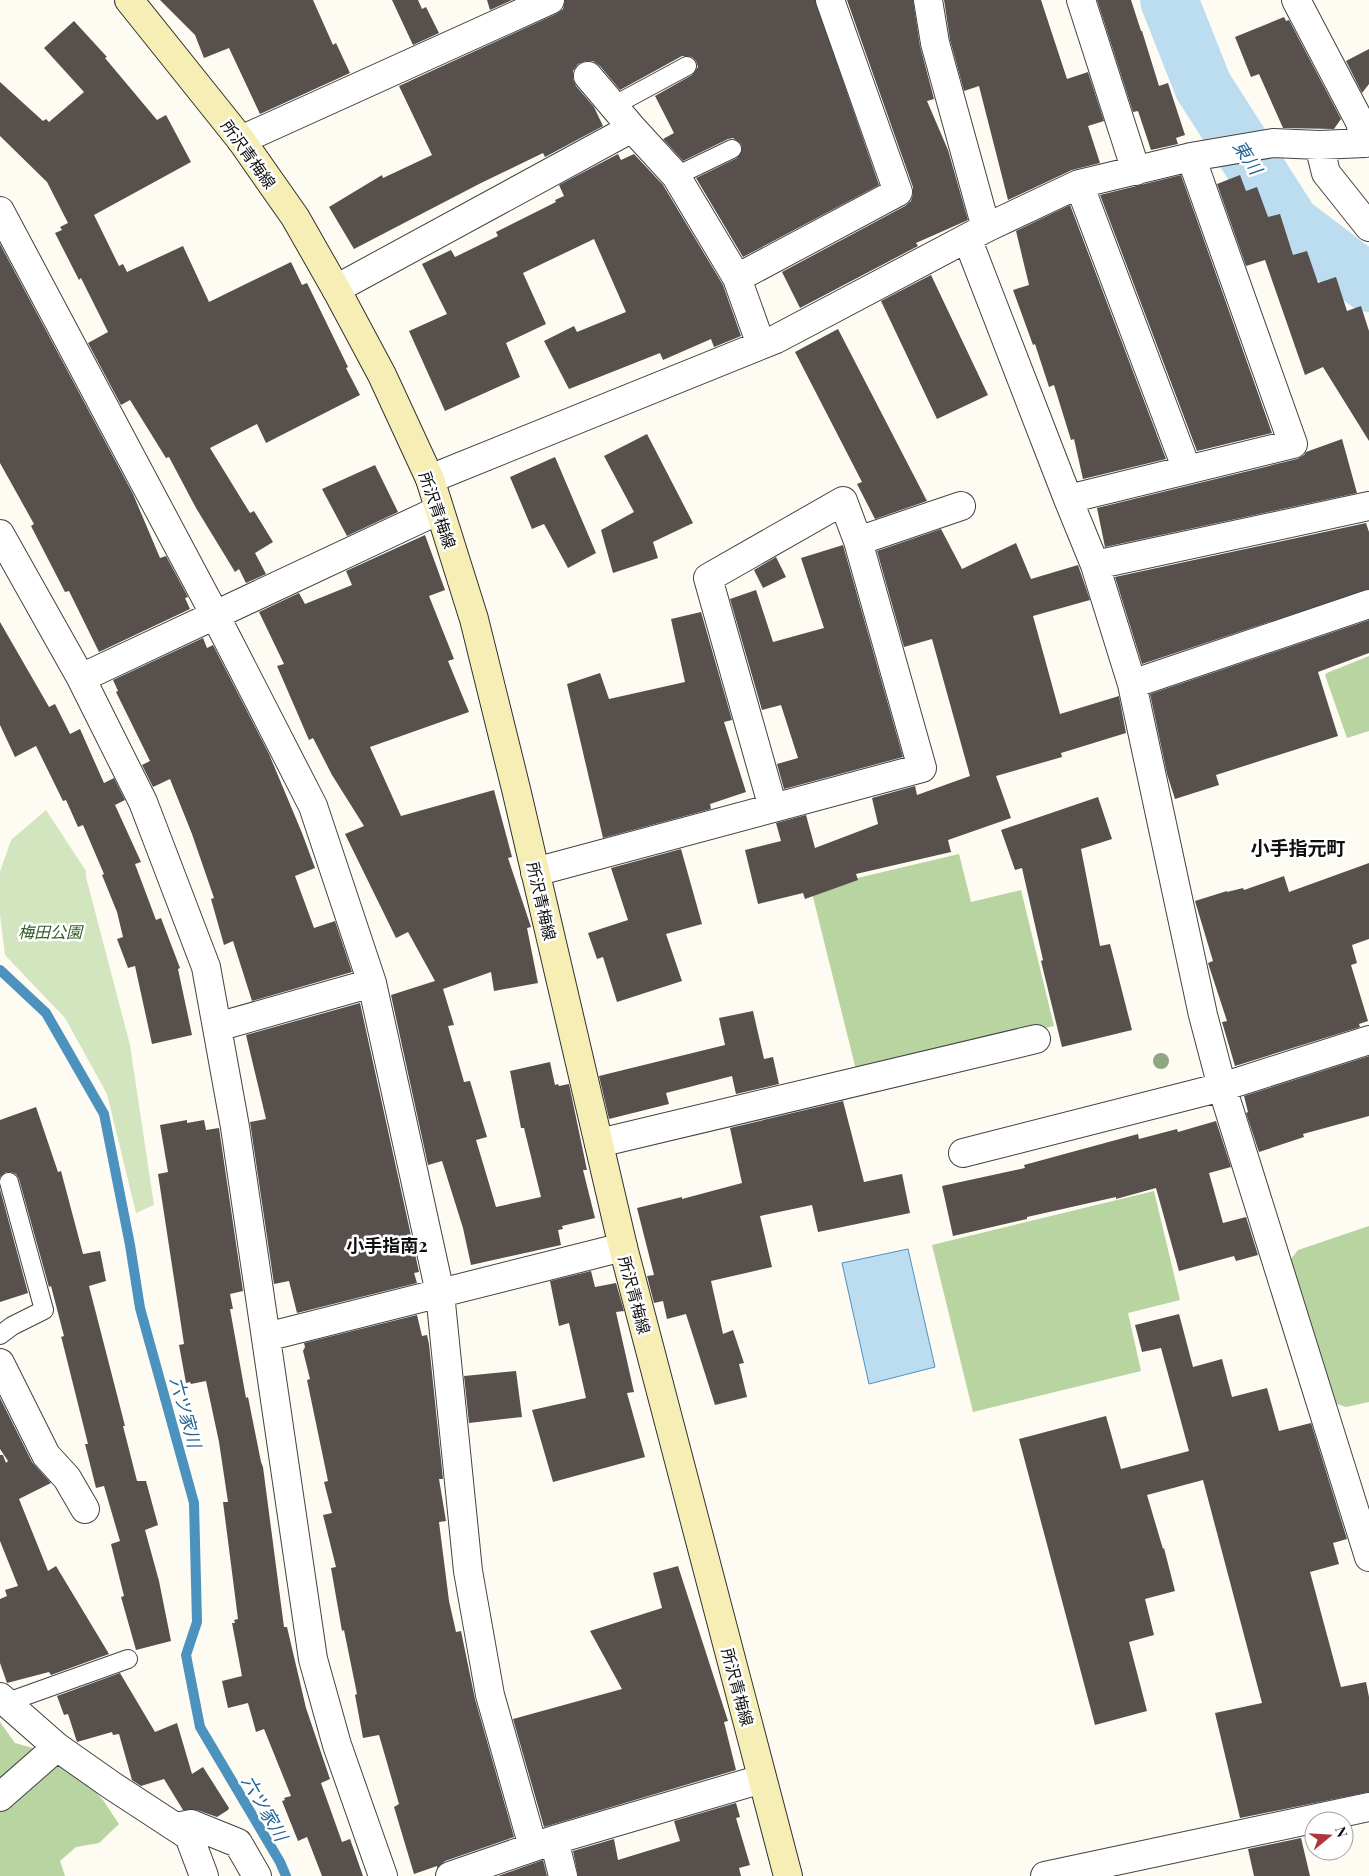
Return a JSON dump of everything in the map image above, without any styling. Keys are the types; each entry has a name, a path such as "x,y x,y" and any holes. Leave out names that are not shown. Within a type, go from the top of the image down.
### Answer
{"main road":[{"name":"所沢青梅線","path":"128,0 241,140 295,217 382,375 430,478 474,619 623,1247 788,1876"}],"street":[{"path":"241,140 550,0"},
{"path":"737,278 898,192 830,0"},
{"path":"928,0 935,43 977,233 1068,499 1096,566 1132,684 1204,1015 1222,1087 1369,1557"},
{"path":"1081,0 1136,171"},
{"path":"430,478 776,339 977,233 1079,184 1191,157 1273,143 1319,145 1367,142 1360,122 1296,0"},
{"path":"588,76 676,176 737,278 761,345"},
{"path":"336,289 632,128"},
{"path":"1319,145 1326,173 1369,228"},
{"path":"1068,499 1293,444 1191,157"},
{"path":"1079,184 1187,470"},
{"path":"0,211 216,615 313,806 372,983 440,1293 468,1571 490,1695 544,1843 563,1876"},
{"path":"535,872 922,768 858,541 843,500 708,578 773,808"},
{"path":"858,541 961,506"},
{"path":"1096,566 1369,506"},
{"path":"81,678 439,510"},
{"path":"2,541 81,678 143,802 206,967 235,1127 313,1659 337,1745 382,1876"},
{"path":"1132,684 1369,604"},
{"path":"217,1027 372,983"},
{"path":"599,1143 1036,1039"},
{"path":"963,1153 1222,1087 1369,1040"},
{"path":"266,1337 623,1247"},
{"path":"0,1362 46,1456 67,1478 85,1509"},
{"path":"2,1700 57,1747 189,1836 204,1876"},
{"path":"0,1797 57,1747"},
{"path":"450,1876 544,1843 762,1779"},
{"path":"1045,1876 1369,1807"},
{"path":"177,1827 191,1824 238,1843 257,1876"}],"lane":[{"path":"613,106 687,66"},
{"path":"676,176 732,149"},
{"path":"0,1335 12,1326 44,1310 9,1182"},
{"path":"2,1700 128,1659"}],"green space":[{"path":"1369,656 1369,731 1347,738 1325,675"},
{"name":"梅田公園","path":"46,810 86,871 130,1045 154,1205 136,1213 107,1094 65,1018 5,955 0,915 0,872 11,840"},
{"path":"959,854 971,902 1021,890 1054,1026 857,1074 811,889"},
{"path":"1154,1191 1180,1300 1128,1313 1141,1371 973,1412 932,1245"},
{"path":"1369,1226 1369,1402 1346,1407 1331,1402 1291,1259 1298,1250"},
{"path":"0,1722 15,1743 47,1752 79,1775 103,1800 119,1824 99,1843 76,1847 60,1861 65,1876 0,1876"}],"water":[{"path":"908,1249 935,1367 869,1384 842,1263"}],"building":[{"path":"160,0 313,0 333,45 336,43 350,73 260,114 229,48 204,58 195,35"},
{"path":"392,0 418,0 422,9 426,7 439,33 413,45"},
{"path":"487,0 512,0 490,10"},
{"path":"565,0 815,0 879,185 743,257 696,178 737,158 742,150 741,144 733,138 728,139 683,161 663,139 674,133 655,96 692,75 698,67 696,61 692,57 682,56 620,90 600,66 593,61 586,61 578,64 573,71 573,79 576,86 594,107 603,126 545,157 543,153 481,183 354,249 329,207 382,175 383,178 432,155 399,86 556,14 563,9"},
{"path":"847,0 913,0 920,46 934,99 927,101 948,150 968,220 916,243 918,246 800,308 782,272 905,206 911,201 913,194 913,187"},
{"path":"944,0 1041,0 1067,79 1088,72 1104,121 1088,126 1100,163 1072,170 1008,200 979,86 964,91 950,40"},
{"path":"1097,0 1131,0 1159,86 1168,83 1185,135 1176,138 1178,144 1151,150 1138,111 1133,112"},
{"path":"1284,17 1286,21 1289,20 1341,119 1334,129 1283,128 1259,74 1251,77 1235,37"},
{"path":"74,21 107,57 105,58 157,120 166,115 191,162 94,215 119,266 123,264 127,272 183,246 209,302 291,262 302,285 307,283 360,395 266,443 257,424 210,448 250,513 254,511 273,542 255,553 266,574 246,583 239,569 235,572 196,508 169,457 166,458 130,400 121,405 88,343 108,332 81,278 79,280 55,233 62,230 60,227 68,223 47,182 0,136 0,82 43,121 46,119 49,122 84,92 44,48"},
{"path":"1369,49 1369,84 1362,93 1346,61"},
{"path":"618,154 621,160 634,154 663,185 723,285 741,336 714,347 711,339 663,360 660,353 569,389 544,341 574,326 577,332 626,312 594,239 523,273 546,324 506,343 520,377 445,411 409,331 447,314 422,264 451,250 455,257 498,236 496,232 556,202 555,200 564,196 559,185"},
{"path":"1181,175 1272,433 1197,451 1100,195"},
{"path":"1240,175 1246,191 1257,187 1268,217 1280,214 1293,255 1307,251 1318,283 1336,277 1347,311 1361,306 1369,331 1369,441 1323,367 1305,375 1265,260 1246,266 1217,184"},
{"path":"1070,205 1166,459 1083,479 1074,439 1071,440 1054,385 1049,387 1035,344 1033,345 1013,290 1029,285 1016,231"},
{"path":"0,244 133,494 160,558 166,556 188,597 185,598 190,609 99,652 69,591 65,592 31,526 34,524 0,463"},
{"path":"931,275 988,395 937,419 881,301"},
{"path":"838,329 927,501 875,519 857,484 862,482 795,352"},
{"path":"647,434 693,523 653,542 658,558 613,573 601,530 634,512 604,456"},
{"path":"1342,439 1357,493 1105,547 1097,508 1297,459 1306,452"},
{"path":"555,457 596,553 568,568 544,524 532,529 510,477"},
{"path":"375,465 398,512 347,536 322,489"},
{"path":"1366,523 1369,532 1369,589 1142,664 1115,577"},
{"path":"941,529 962,569 1016,543 1031,579 1078,565 1090,600 1033,616 1060,714 1119,696 1126,733 1061,753 1062,757 996,776 1011,818 948,840 951,852 856,874 858,880 805,899 803,893 758,904 745,850 781,841 776,823 806,815 815,848 878,824 872,798 915,786 917,795 970,776 932,639 904,647 877,551"},
{"path":"425,535 445,590 429,596 454,659 448,661 469,712 370,747 401,816 494,790 512,857 508,858 531,927 527,928 538,983 494,991 491,972 443,989 454,1025 448,1026 464,1082 470,1081 487,1137 476,1140 496,1207 541,1197 524,1128 521,1128 510,1071 550,1062 555,1085 569,1084 587,1170 583,1170 595,1218 562,1226 563,1229 558,1230 561,1245 471,1265 463,1228 442,1161 428,1165 391,995 435,981 408,932 396,938 345,834 364,826 332,775 313,738 309,740 277,666 284,664 259,612 299,593 305,604 352,585 346,571"},
{"path":"843,545 903,757 784,789 777,764 798,758 781,705 762,710 730,599 756,590 773,642 824,628 801,558"},
{"path":"776,557 786,577 763,588 754,570"},
{"path":"701,612 732,720 724,722 746,792 710,804 711,809 603,838 567,684 600,673 609,699 685,682 671,619"},
{"path":"1369,620 1369,653 1318,672 1338,736 1216,775 1219,785 1175,799 1167,774 1150,694"},
{"path":"0,622 49,707 55,704 70,734 80,729 104,783 114,778 125,800 115,805 141,862 135,864 156,920 161,918 180,968 178,969 192,1035 152,1044 135,966 128,968 117,939 123,937 117,912 102,875 104,874 83,825 78,827 66,800 63,801 36,746 15,757 0,725"},
{"path":"203,638 207,648 213,645 269,754 302,833 315,868 295,876 314,928 335,921 352,972 252,1001 233,941 224,945 211,899 214,898 192,834 170,779 153,787 142,765 150,761 116,692 118,691 113,680"},
{"path":"1098,797 1112,839 1081,849 1100,946 1110,944 1132,1030 1062,1047 1041,961 1043,960 1022,868 1015,870 1001,830"},
{"path":"681,849 702,924 666,934 682,981 617,1002 603,957 597,959 588,933 628,920 611,868"},
{"path":"1369,863 1369,939 1352,945 1357,963 1351,965 1368,1021 1359,1024 1360,1027 1235,1066 1222,1022 1227,1021 1208,963 1213,961 1195,901 1227,891 1243,888 1244,890 1284,876 1289,892"},
{"path":"360,1003 419,1272 414,1273 417,1283 297,1313 289,1281 274,1284 250,1122 266,1119 246,1035"},
{"path":"753,1011 764,1059 773,1057 779,1084 736,1094 732,1076 666,1093 669,1104 609,1119 599,1076 725,1045 719,1018"},
{"path":"1369,1056 1369,1116 1303,1134 1304,1137 1259,1152 1246,1113 1248,1112 1244,1096"},
{"path":"843,1101 864,1182 902,1174 910,1213 818,1232 812,1205 760,1216 772,1267 711,1281 723,1334 733,1330 744,1363 739,1364 747,1397 715,1405 686,1314 667,1319 663,1301 654,1303 647,1276 654,1275 637,1208 682,1197 682,1199 742,1183 730,1128"},
{"path":"36,1107 58,1172 61,1171 83,1254 100,1251 106,1281 89,1286 137,1481 146,1481 158,1525 145,1530 159,1581 171,1641 136,1650 121,1597 124,1596 111,1544 120,1541 104,1486 96,1488 85,1444 88,1444 61,1337 64,1336 51,1286 49,1287 19,1179 16,1174 11,1172 6,1172 0,1177 0,1120"},
{"path":"187,1120 187,1123 204,1120 206,1130 219,1128 243,1291 230,1294 233,1309 230,1309 246,1398 248,1397 263,1467 284,1627 287,1627 306,1708 330,1779 321,1783 342,1842 350,1839 363,1876 322,1876 307,1837 298,1841 282,1801 285,1800 284,1798 291,1796 264,1729 256,1732 248,1703 228,1708 222,1681 242,1676 232,1623 235,1623 234,1620 238,1619 223,1502 228,1502 219,1442 206,1381 186,1383 179,1345 184,1344 158,1174 168,1172 160,1125"},
{"path":"1216,1121 1231,1167 1209,1173 1223,1223 1246,1217 1258,1255 1236,1261 1234,1256 1179,1271 1156,1188 1116,1199 1116,1197 1027,1217 1027,1219 953,1236 942,1186 1025,1168 1024,1165 1138,1134 1139,1139 1177,1129 1178,1132"},
{"path":"0,1189 28,1293 0,1302"},
{"path":"591,1271 595,1287 616,1283 624,1311 616,1312 634,1392 627,1393 645,1457 553,1482 532,1410 586,1398 569,1323 559,1326 550,1281"},
{"path":"1179,1314 1193,1367 1222,1359 1232,1397 1267,1388 1279,1431 1311,1423 1347,1539 1333,1543 1339,1564 1310,1572 1341,1687 1366,1682 1369,1697 1369,1792 1240,1818 1215,1713 1262,1703 1203,1480 1147,1495 1175,1591 1145,1599 1154,1635 1129,1642 1147,1711 1095,1725 1019,1439 1106,1416 1121,1469 1189,1451 1161,1348 1142,1352 1135,1325"},
{"path":"417,1315 422,1336 427,1335 429,1344 443,1479 439,1479 446,1521 439,1522 449,1601 456,1632 461,1631 475,1699 514,1837 445,1861 437,1868 437,1866 414,1874 394,1807 399,1804 379,1735 363,1738 355,1695 357,1694 344,1630 342,1631 331,1568 336,1567 323,1515 332,1513 324,1482 328,1481 307,1380 310,1379 303,1351 304,1343"},
{"path":"516,1371 522,1417 469,1423 464,1376"},
{"path":"0,1398 32,1462 51,1483 19,1499 48,1571 56,1566 109,1654 51,1675 49,1672 7,1683 0,1663 0,1599 7,1596 5,1590 18,1586 0,1541 0,1455 3,1455 6,1463 8,1461 0,1449"},
{"path":"678,1566 728,1721 724,1722 736,1770 544,1827 513,1719 622,1689 590,1631 662,1608 653,1573"},
{"path":"120,1673 155,1732 177,1723 192,1774 203,1767 229,1808 228,1810 217,1817 197,1810 183,1810 164,1779 141,1786 132,1780 119,1734 113,1735 112,1732 77,1742 68,1714 64,1715 57,1696"},
{"path":"736,1803 740,1817 736,1818 750,1865 739,1868 741,1876 578,1876 573,1851 614,1839 618,1860 680,1841 674,1821"},
{"path":"1301,1838 1304,1861 1306,1861 1310,1876 1254,1876 1248,1849"},
{"path":"543,1860 547,1876 498,1876"}],"waterway":[{"name":"東川","path":"1169,0 1203,86 1291,224 1369,283"},
{"name":"六ツ家川","path":"0,970 46,1013 104,1114 130,1245 140,1308 194,1503 197,1622 186,1655 200,1727 280,1862 286,1876"}],"district":[{"name":"小手指元町","path":"1298,847"},
{"name":"小手指南2","path":"387,1245"}]}
